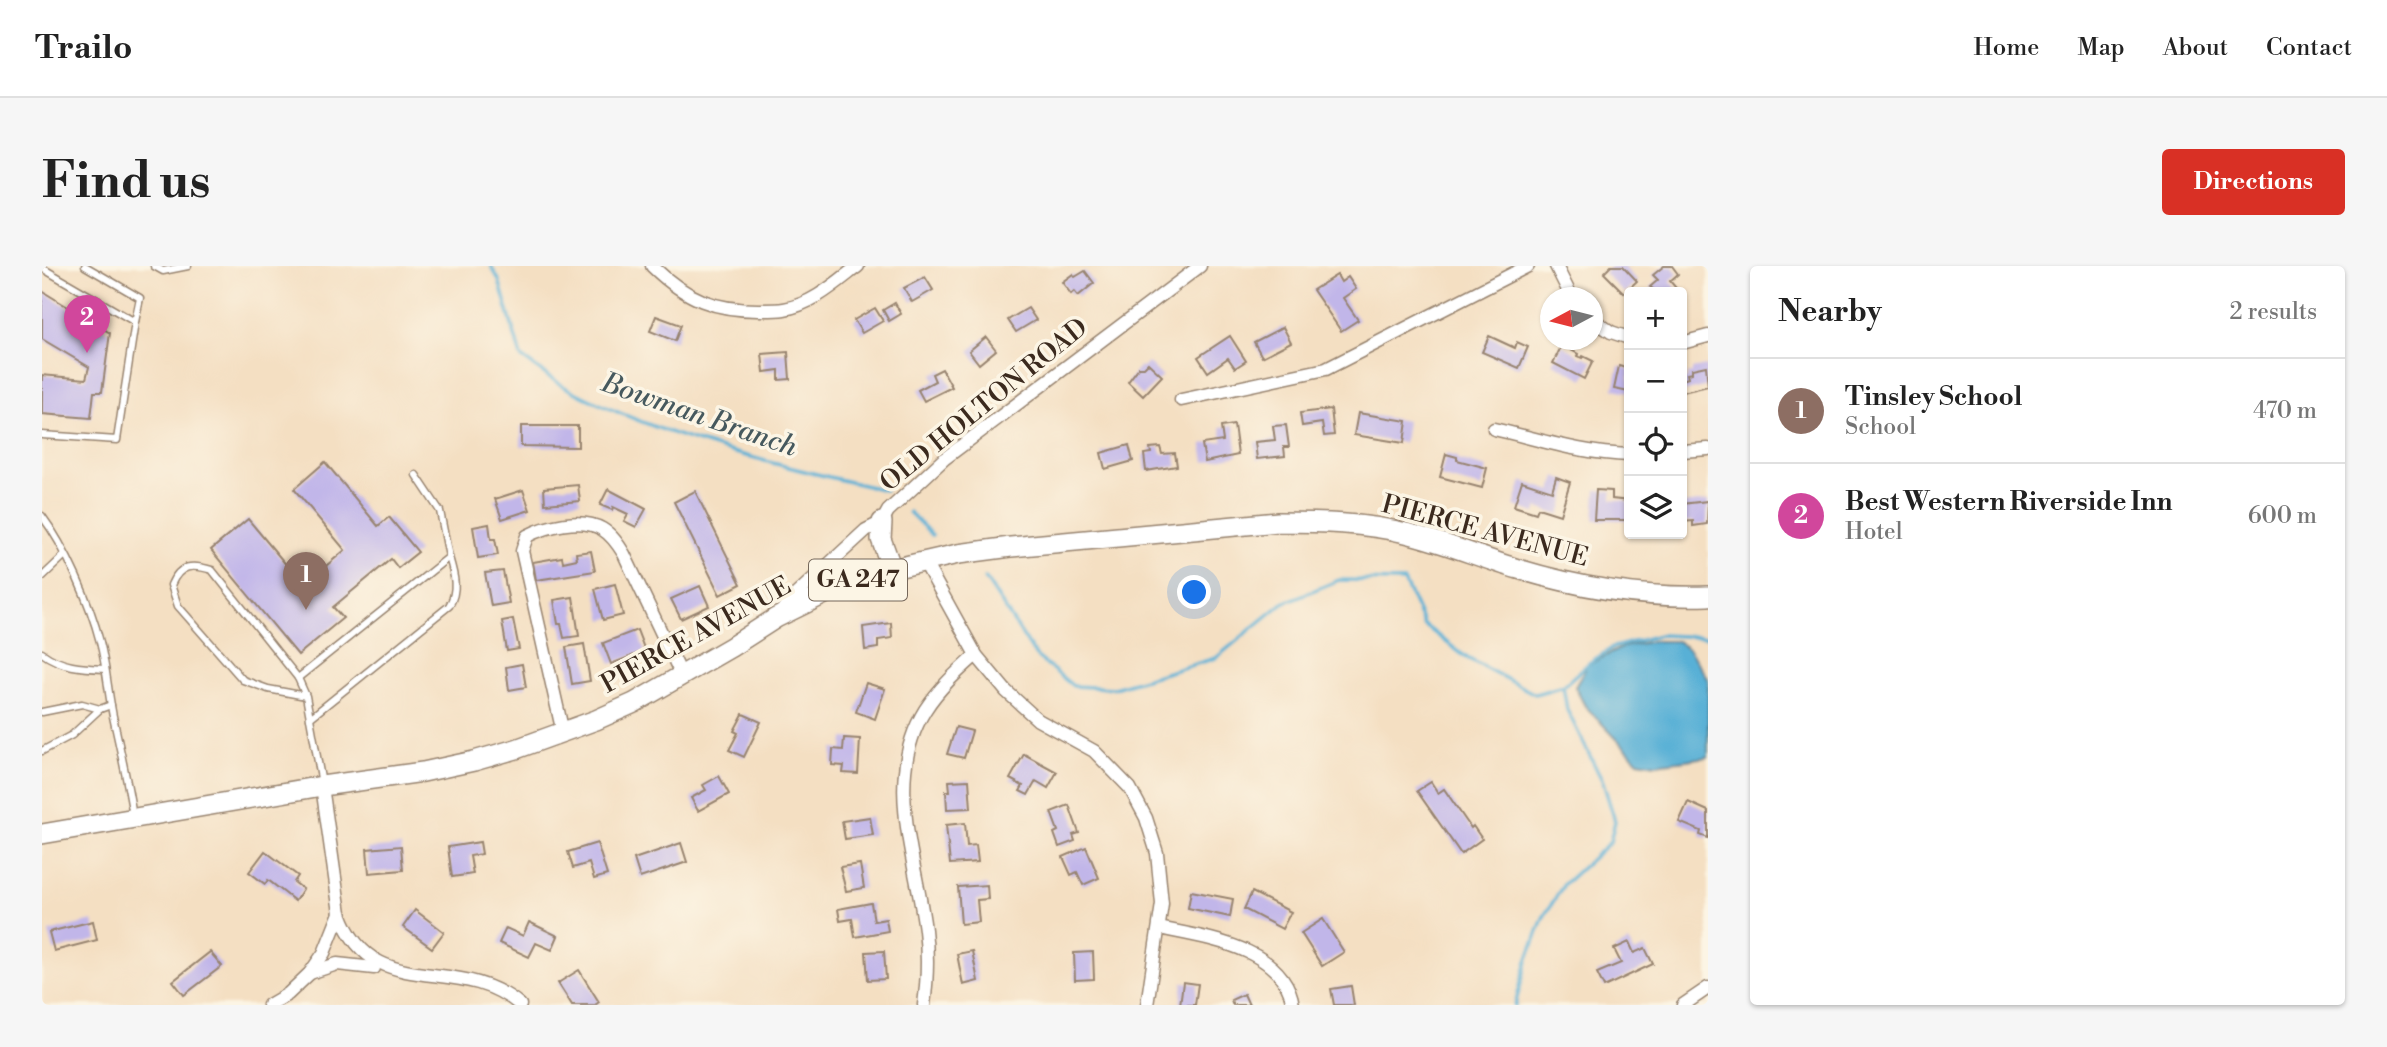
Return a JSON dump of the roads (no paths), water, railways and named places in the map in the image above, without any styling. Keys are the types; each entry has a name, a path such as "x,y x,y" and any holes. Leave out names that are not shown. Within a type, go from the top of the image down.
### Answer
{"main road":[{"path":"882,522 881,539 892,569"},
{"name":"PIERCE AVENUE","path":"42,834 322,786 424,772 474,761 564,733 634,703 776,618 847,583 924,561 1035,544 1230,526 1317,522 1362,525 1407,533 1518,569 1584,586 1631,594 1704,595"}],"street":[{"path":"652,266 667,281 685,293 713,306 745,310 786,309 825,291 859,266"},
{"name":"OLD HOLTON ROAD","path":"776,618 789,601 866,530 882,522 888,511 944,459 1200,266"},
{"path":"1181,400 1326,369 1528,266"},
{"path":"1556,266 1566,287"},
{"path":"1603,327 1624,336"},
{"path":"1687,342 1708,336"},
{"path":"1494,429 1574,448 1624,455"},
{"path":"1687,451 1708,449"},
{"path":"564,733 522,551 527,536 563,526 589,524 614,538 682,676"},
{"path":"924,561 976,655 1006,691 1038,720 1094,751 1130,789 1146,818 1157,853 1161,887 1159,928 1147,1005"},
{"path":"924,1005 926,933 905,813 905,764 915,730 924,712 953,676 976,655"},
{"path":"322,786 340,913 349,940 359,955 374,968 393,978 409,982 476,984 498,991 520,1005"},
{"path":"269,1005 288,994 310,973 324,953 340,913"},
{"path":"1159,928 1227,944 1256,955 1284,979 1290,988 1293,1005"},
{"path":"310,973 337,964 374,968"},
{"path":"1683,1005 1708,988"}],"lane":[{"path":"42,435 117,440 140,298 85,266"},
{"path":"155,266 163,271 187,266"},
{"path":"42,268 135,322"},
{"path":"310,718 449,606 455,597 455,580 440,510 416,475"},
{"path":"42,516 53,530 77,579 100,641 127,774 133,819"},
{"path":"42,577 65,555"},
{"path":"299,678 449,556"},
{"path":"306,696 268,689 243,680 178,606 170,585 176,573 187,567 212,570 299,678 306,696 322,786"},
{"path":"42,653 53,661 78,668 105,669"},
{"path":"42,712 82,704 100,709"},
{"path":"42,751 72,735 100,709 111,705"}],"water":[{"path":"1653,641 1677,641 1689,650 1708,679 1708,757 1656,764 1638,761 1585,706 1575,687 1587,665 1623,647"}],"waterway":[{"name":"Bowman Branch","path":"491,266 499,280 521,357 565,387 603,406 681,436 803,471 885,490"},
{"name":"Bowman Branch","path":"909,512 932,535"},
{"name":"Bowman Branch","path":"985,578 1036,656 1073,686 1114,688 1216,658 1283,603 1339,580 1404,581 1424,625 1467,658 1535,694 1563,686 1589,663 1614,647 1660,635 1708,637"},
{"path":"1515,1005 1543,918 1564,884 1610,842 1615,821 1603,782 1567,710 1563,686"}],"place":[{"name":"Best Western Riverside Inn","path":"87,353"},
{"name":"Tinsley School","path":"306,610"}]}
